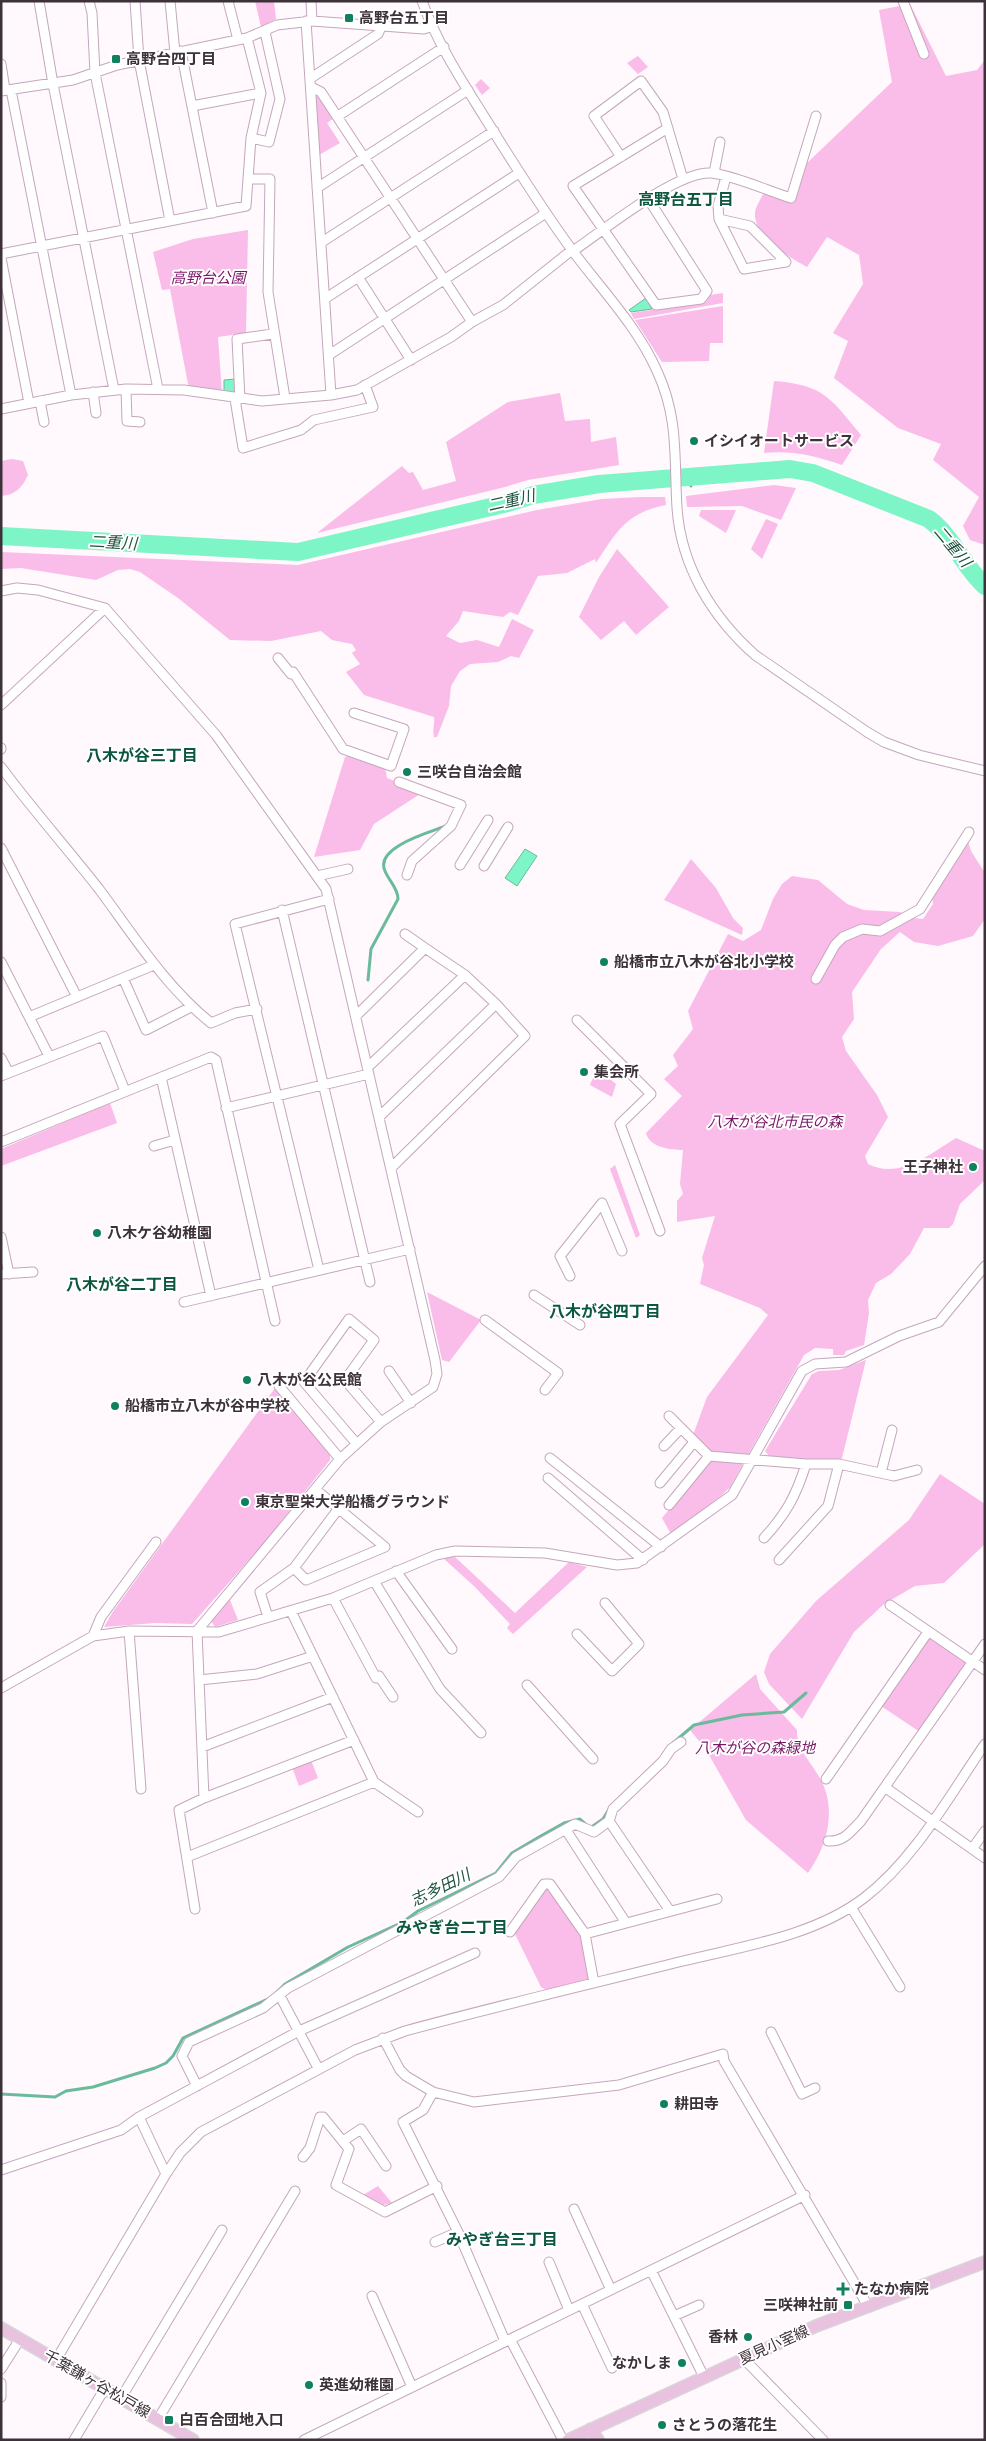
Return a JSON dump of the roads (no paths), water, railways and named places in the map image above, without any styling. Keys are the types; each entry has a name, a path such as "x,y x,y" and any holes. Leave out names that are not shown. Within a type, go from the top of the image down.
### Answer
{"main road":[{"name":"夏見小室線","path":"568,2440 816,2326 985,2262"},
{"name":"千葉鎌ヶ谷松戸線","path":"1,2328 193,2440"},
{"path":"591,2429 598,2440"}],"street":[{"path":"39,1 53,84 114,390"},
{"path":"89,1 92,14 95,72 158,389"},
{"path":"135,1 138,60 170,221"},
{"path":"170,1 178,52 192,106 213,213"},
{"path":"228,1 238,40"},
{"path":"311,1 309,21 311,83 331,395"},
{"path":"422,1 433,26 468,90 519,173 572,250 638,337 657,371 671,412 677,465 676,492 679,526 690,566 708,601 741,643 826,706 884,742 939,761 985,771"},
{"path":"903,1 924,54"},
{"path":"6,90 53,84 138,60 248,38 277,25 309,21 424,29 433,26"},
{"path":"311,83 378,34 382,26"},
{"path":"251,138 269,142 280,99 265,32"},
{"path":"29,403 1,256 42,246 246,206 251,138 261,93 248,38"},
{"path":"338,116 444,47"},
{"path":"1,64 42,246 71,395"},
{"path":"621,158 594,116 641,81 663,112 683,179"},
{"path":"311,83 321,92 338,116 472,322"},
{"path":"317,188 468,90"},
{"path":"192,106 261,93"},
{"path":"1,409 71,395 126,389 184,390 237,399 262,401 345,393 365,386 503,305 572,250 683,179 695,174 714,173 791,198 816,116"},
{"path":"649,200 706,290 701,299 656,305 573,186 668,128"},
{"path":"322,242 494,131"},
{"path":"714,173 720,142"},
{"path":"326,298 519,173"},
{"path":"719,219 750,226 786,262 744,269 719,219 718,206 726,177"},
{"path":"248,178 270,179 268,292 273,334 285,398"},
{"path":"329,355 546,213"},
{"path":"358,277 411,360"},
{"path":"273,334 237,339 237,399 243,448 301,430 314,420 374,407 365,386"},
{"path":"126,389 127,421 140,422"},
{"path":"93,392 96,413"},
{"path":"40,401 44,422"},
{"path":"1,591 17,588 38,590 105,608 216,735 326,889 410,1249 437,1374 433,1387 381,1422 340,1459 197,1631 204,1798"},
{"path":"1,705 105,608"},
{"path":"278,658 292,673 343,749 391,766 404,729 354,713"},
{"path":"1,767 74,857 154,965 191,1007 211,1023 235,1013 257,1009"},
{"path":"399,782 461,805 451,826 412,861 407,875"},
{"path":"460,865 488,820"},
{"path":"484,866 508,827"},
{"path":"816,979 835,944 843,937 862,929 880,931 890,928 920,910 970,832"},
{"path":"1,848 77,997"},
{"path":"317,876 348,869"},
{"path":"319,1270 235,924 329,899"},
{"path":"282,910 370,1282"},
{"path":"391,1168 525,1036 496,1004 465,975 405,934"},
{"path":"356,1016 424,948"},
{"path":"1,962 49,1056"},
{"path":"29,1017 154,965"},
{"path":"226,1108 323,1085 368,1070 465,975"},
{"path":"123,978 146,1030 191,1007"},
{"path":"379,1117 496,1004"},
{"path":"577,1020 651,1094 620,1124 660,1231"},
{"path":"1,1058 5,1074 103,1036 125,1091"},
{"path":"1,1142 211,1057 216,1060 274,1321"},
{"path":"161,1077 211,1296"},
{"path":"154,1146 175,1140"},
{"path":"570,1276 560,1256 602,1203 622,1251"},
{"path":"1,1237 5,1274 33,1272"},
{"path":"184,1302 410,1249"},
{"path":"1,1688 93,1636 129,1631 220,1632 333,1598 436,1555 461,1550 545,1553 617,1565 628,1565 643,1560 732,1495 802,1371 815,1364 846,1362 899,1336 939,1322 985,1266"},
{"path":"534,1295 580,1325"},
{"path":"356,1443 304,1382 349,1319 374,1340 345,1380 381,1422"},
{"path":"485,1320 558,1373 545,1390"},
{"path":"388,1371 411,1403"},
{"path":"279,1386 340,1459"},
{"path":"669,1416 709,1456 806,1464 839,1464 900,1475 917,1470"},
{"path":"664,1446 681,1428"},
{"path":"881,1473 892,1430"},
{"path":"660,1483 694,1442"},
{"path":"670,1505 709,1456"},
{"path":"550,1458 661,1547"},
{"path":"764,1538 783,1517 796,1494 806,1464"},
{"path":"779,1560 828,1506 839,1464"},
{"path":"548,1478 643,1560"},
{"path":"294,1568 306,1580 385,1547 315,1489"},
{"path":"268,1617 260,1592 294,1568 339,1508"},
{"path":"93,1636 101,1617 156,1542"},
{"path":"396,1571 452,1649"},
{"path":"374,1581 440,1688 481,1733"},
{"path":"333,1598 376,1678 379,1676 393,1697"},
{"path":"577,1634 612,1671 639,1644 605,1603"},
{"path":"890,1605 985,1670"},
{"path":"291,1611 374,1782 418,1812"},
{"path":"129,1631 141,1789"},
{"path":"826,1780 928,1632"},
{"path":"828,1842 838,1842 861,1821 886,1788 985,1644"},
{"path":"199,1680 256,1674 313,1656"},
{"path":"527,1685 593,1760"},
{"path":"202,1747 333,1697"},
{"path":"195,1910 179,1810 204,1798 354,1740"},
{"path":"197,2086 182,2056 189,2042 263,2008 296,1984 499,1877 516,1856 575,1824 594,1832 609,1820 613,1809 663,1761 671,1749 682,1742"},
{"path":"56,2360 166,2174 180,2153 201,2132 318,2068 383,2038 501,2005 594,1984 802,1930 851,1908 895,1870 985,1744"},
{"path":"187,1857 374,1782"},
{"path":"886,1788 985,1858"},
{"path":"609,1820 670,1911"},
{"path":"566,1830 626,1922"},
{"path":"972,1849 985,1831"},
{"path":"510,1932 544,1884 550,1884 585,1934 594,1984"},
{"path":"585,1934 717,1899"},
{"path":"851,1908 900,1988"},
{"path":"1,2170 121,2130 139,2117 299,2031 475,1953"},
{"path":"280,1996 318,2068"},
{"path":"771,2032 802,2094 815,2088"},
{"path":"383,2038 400,2070 433,2092 474,2102 619,2085 723,2054 724,2061 868,2306"},
{"path":"433,2092 423,2110 403,2122 437,2186 507,2340 564,2440"},
{"path":"139,2117 166,2174"},
{"path":"304,2157 310,2148 322,2117 349,2149 336,2185 385,2212 437,2186"},
{"path":"343,2141 361,2129 386,2166"},
{"path":"158,2419 295,2191"},
{"path":"304,2440 805,2196"},
{"path":"574,2209 611,2290"},
{"path":"121,2398 222,2230"},
{"path":"435,2242 458,2232"},
{"path":"549,2262 569,2310"},
{"path":"652,2272 704,2377"},
{"path":"372,2296 412,2387"},
{"path":"582,2304 612,2368"},
{"path":"674,2316 699,2305"},
{"path":"1,2369 20,2339"},
{"path":"744,2359 823,2440"},
{"path":"1,2383 3,2394 1,2397"},
{"path":"74,2440 105,2388"}],"waterway":[{"name":"二重川","path":"1,536 298,552 508,503 533,495 599,484 790,469 813,473 929,519 945,534 970,570 985,586"},
{"path":"690,476 691,486"},
{"path":"368,980 371,949 398,899 395,888 385,871 384,862 388,855 406,842 446,826"},
{"name":"志多田川","path":"673,1743 694,1725 742,1715 784,1712 806,1693"},
{"name":"志多田川","path":"275,1994 285,1984 348,1947 403,1922 418,1911 496,1873 512,1853 564,1823 580,1819 590,1828 603,1819 611,1806"},
{"name":"志多田川","path":"1,2094 55,2097 66,2091 93,2087 155,2068 166,2063 173,2056 183,2038 270,1998"}],"place":[{"name":"高野台五丁目","path":"349,18"},
{"name":"高野台四丁目","path":"116,59"},
{"name":"イシイオートサービス","path":"694,441"},
{"name":"三咲台自治会館","path":"407,772"},
{"name":"船橋市立八木が谷北小学校","path":"604,962"},
{"name":"集会所","path":"584,1072"},
{"name":"王子神社","path":"973,1167"},
{"name":"八木ケ谷幼稚園","path":"97,1233"},
{"name":"八木が谷公民館","path":"247,1380"},
{"name":"船橋市立八木が谷中学校","path":"115,1406"},
{"name":"東京聖栄大学船橋グラウンド","path":"245,1502"},
{"name":"耕田寺","path":"664,2104"},
{"name":"たなか病院","path":"843,2289"},
{"name":"三咲神社前","path":"848,2305"},
{"name":"香林","path":"748,2337"},
{"name":"なかしま","path":"682,2363"},
{"name":"英進幼稚園","path":"309,2385"},
{"name":"白百合団地入口","path":"169,2420"},
{"name":"さとうの落花生","path":"662,2425"}],"district":[{"name":"高野台五丁目","path":"686,199"},
{"name":"八木が谷三丁目","path":"142,755"},
{"name":"八木が谷二丁目","path":"122,1284"},
{"name":"八木が谷四丁目","path":"605,1311"},
{"name":"みやぎ台二丁目","path":"452,1927"},
{"name":"みやぎ台三丁目","path":"502,2239"}],"park label":[{"name":"高野台公園","path":"208,278"},
{"name":"八木が谷北市民の森","path":"775,1122"},
{"name":"八木が谷の森緑地","path":"755,1748"}]}
